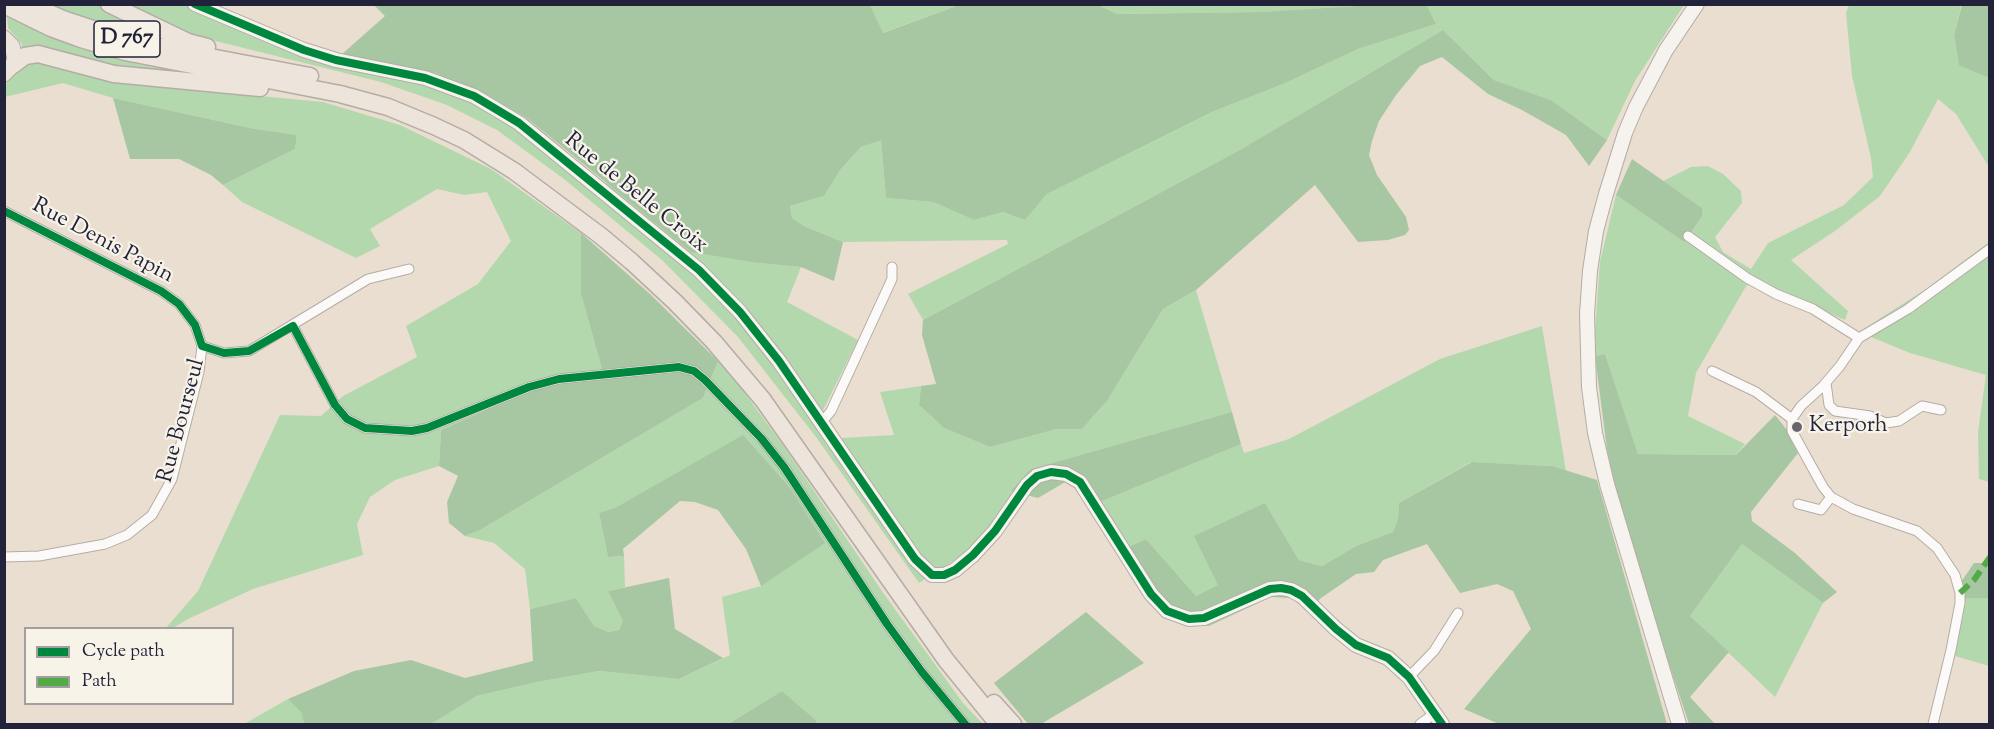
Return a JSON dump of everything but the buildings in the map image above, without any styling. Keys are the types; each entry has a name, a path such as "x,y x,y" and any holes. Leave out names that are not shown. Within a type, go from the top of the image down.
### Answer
{"highway":[{"name":"D 767","path":"29,4 63,19 111,35 345,83 382,94 447,120 488,141 523,164 636,251 694,305 756,374 949,645 1013,724"},
{"path":"109,4 188,42 213,49 228,60"},
{"name":"D 767","path":"4,5 51,28 126,52 340,94 409,115 487,154 514,171 601,236 675,302 714,342 763,400 946,660 998,724"},
{"path":"8,69 26,56 38,54 93,70 150,79 340,94"}],"main road":[{"path":"4,38 12,46 14,52 8,69"}],"street":[{"name":"Rue de Belle Croix","path":"195,4 304,50 336,60 425,78 474,96 519,123 699,270 740,312 779,361 915,559 932,575 944,575 955,570 973,555 995,531 1027,485 1037,476 1051,472 1065,474 1080,482 1151,594 1167,611 1189,619 1204,618 1270,589 1291,590 1302,596 1356,645 1388,658 1409,677"},
{"path":"1679,724 1602,464 1595,433 1589,387 1587,314 1596,231 1622,143 1636,108 1656,69 1697,4"},
{"name":"Rue Denis Papin","path":"4,211 161,291 179,304 195,325 202,346"},
{"path":"1688,236 1747,278 1776,294 1813,309 1859,338"},
{"path":"1933,724 1960,603 1960,593 1954,575 1937,548 1917,531 1853,509 1831,496 1823,487 1792,431 1792,419 1801,406 1840,366 1859,338 1908,309 1989,249"},
{"path":"822,422 831,411 892,279 892,267"},
{"path":"202,346 224,353 249,351 368,279 409,269"},
{"path":"293,326 335,405 347,419 365,428 412,431 439,424 546,381 679,367 694,372 705,380 753,430 784,467 887,624 922,672 966,724"},
{"name":"Rue Bourseul","path":"4,557 39,556 105,544 127,535 152,515 172,479 199,372 202,346"},
{"path":"1712,371 1756,392 1792,419"},
{"path":"1826,382 1829,405 1835,411 1870,416 1886,423 1899,421 1922,406 1941,410"},
{"path":"1798,504 1821,510 1831,496"},
{"path":"1420,724 1438,719 1409,677 1434,651 1458,613"}],"green space":[{"path":"373,4 870,5 883,33 959,5 1098,5 1117,14 1259,12 1426,4 1436,24 1358,49 1283,84 1212,112 1047,194 1025,220 1003,212 974,220 933,202 886,198 881,140 861,147 841,169 824,196 790,206 792,218 806,227 843,242 834,281 801,267 691,252 527,118 489,97 436,73 341,55 385,16"},
{"path":"1958,4 1961,7 1954,35 1959,64 1989,78 1989,167 1956,114 1938,99 1910,152 1880,196 1835,231 1791,260 1848,311 1845,320 1753,278 1696,373 1688,416 1745,444 1736,455 1638,454 1605,354 1595,356 1600,262 1616,195 1684,242 1702,208 1663,181 1691,167 1708,166 1723,174 1741,191 1742,203 1715,237 1723,252 1751,269 1768,243 1844,205 1873,177 1871,158 1852,76 1846,13 1849,5"},
{"path":"52,5 99,5 154,32 152,37 109,27"},
{"path":"120,5 185,5 289,48 341,55 436,73 489,97 527,118 602,181 759,263 801,267 787,302 858,340 823,410 841,438 894,435 880,392 921,386 919,405 944,428 990,447 1057,429 1082,429 1107,401 1163,309 1196,290 1232,412 1031,469 990,528 965,553 919,583 816,437 738,337 662,260 564,179 497,130 447,105 381,82 175,31"},
{"path":"870,5 959,5 882,33"},
{"path":"1098,5 1373,5 1259,12 1117,14"},
{"path":"1426,5 1684,5 1635,81 1607,140 1551,100 1494,80 1443,30 1238,151 923,320 908,294 1008,244 1007,240 843,242 806,227 792,218 790,206 824,196 841,169 861,147 881,139 886,198 933,202 974,220 1003,212 1025,220 1047,194 1212,112 1283,84 1358,49 1436,24"},
{"path":"1962,5 1989,5 1989,78 1959,65 1954,35"},
{"path":"7,17 75,47 141,65 193,74 107,68 22,51 22,44 8,28"},
{"path":"1443,30 1494,80 1551,100 1607,140 1589,166 1566,135 1488,94 1442,57 1420,66 1396,95 1379,121 1369,155 1377,175 1406,217 1409,230 1405,235 1388,240 1358,242 1315,185 1196,290 1163,309 1107,401 1082,429 1057,429 990,447 944,428 919,405 921,386 936,384 922,335 923,320 1238,151"},
{"path":"36,61 54,68 145,85 323,102 400,125 491,169 581,233 581,294 602,369 528,392 441,430 439,466 395,480 370,497 357,524 363,555 253,589 175,627 167,627 198,591 280,415 321,416 343,396 417,357 406,326 478,284 511,241 487,192 464,195 437,189 370,229 380,246 356,258 242,202 223,185 295,149 297,135 250,128 113,98 63,83 5,97 5,80 25,64"},
{"path":"113,98 250,128 297,135 295,149 223,185 211,175 179,159 130,159"},
{"path":"1632,159 1702,208 1702,216 1684,242 1616,195"},
{"path":"581,233 650,294 718,361 703,398 480,530 465,536 449,523 447,502 458,476 439,466 441,430 528,392 602,369 581,294"},
{"path":"1989,242 1989,482 1979,479 1978,432 1986,375 1910,353 1859,332 1926,289"},
{"path":"1542,326 1566,471 1552,466 1471,462 1399,503 1398,519 1393,532 1356,546 1322,566 1299,560 1265,503 1219,585 1196,596 1146,539 1119,551 1090,506 1241,444 1244,453 1289,439 1440,359"},
{"path":"1605,354 1638,454 1736,455 1775,415 1787,430 1798,453 1751,512 1752,521 1795,553 1837,592 1823,603 1742,544 1690,616 1729,652 1690,697 1715,724 1689,724 1626,534 1607,449 1595,356"},
{"path":"718,361 785,448 884,594 963,703 983,724 816,724 816,720 782,691 728,724 431,724 477,696 537,682 599,671 679,679 730,655 722,597 761,586 790,488 617,507 599,513 608,557 624,556 625,587 608,591 623,621 619,630 607,632 594,626 576,598 530,609 525,569 494,543 465,536 480,530 703,398"},
{"path":"1232,412 1241,444 1090,506 1079,489 1067,481 1038,498 1011,491 1031,469"},
{"path":"743,435 790,488 825,543 761,586 746,549 718,510 695,502 680,501 623,549 624,556 608,557 599,513 617,507"},
{"path":"1472,462 1552,466 1597,480 1667,724 1499,724 1464,709 1531,629 1513,591 1497,584 1460,593 1427,544 1383,560 1374,572 1356,574 1321,598 1308,611 1291,598 1271,597 1209,626 1179,623 1160,611 1119,551 1146,539 1196,596 1218,585 1194,536 1265,503 1299,560 1322,566 1356,546 1393,532 1398,519 1399,503"},
{"path":"1742,544 1823,603 1775,697 1690,616"},
{"path":"1974,563 1989,563 1989,600 1963,598 1961,582"},
{"path":"669,578 675,629 723,658 679,679 599,671 537,682 477,696 431,724 304,724 302,713 288,699 354,671 411,660 465,678 533,661 530,609 576,598 594,626 608,632 619,630 623,621 608,591"},
{"path":"1963,598 1989,600 1989,666 1955,656"},
{"path":"1086,612 1144,663 1041,724 1028,724 994,683"},
{"path":"782,691 816,720 816,724 728,724"},
{"path":"288,699 303,713 304,724 244,724"}],"marked path":[{"path":"1960,593 1974,580 1990,557"}],"cycle path":[{"path":"195,4 304,50 336,60 425,78 474,96 519,123 699,270 740,312 779,361 915,559 932,575 944,575 955,570 973,555 995,531 1027,485 1037,476 1051,472 1066,474 1080,482 1151,594 1167,611 1189,619 1204,618 1270,589 1291,590 1302,596 1356,645 1388,658 1409,677 1442,724"},
{"path":"4,211 161,291 179,304 195,325 202,346 224,353 249,351 293,326 335,405 347,419 365,428 412,431 427,428 529,387 559,379 679,367 694,371 761,438 784,467 887,624 922,672 965,724"}],"place":[{"name":"Kerporh","path":"1797,427"}]}
